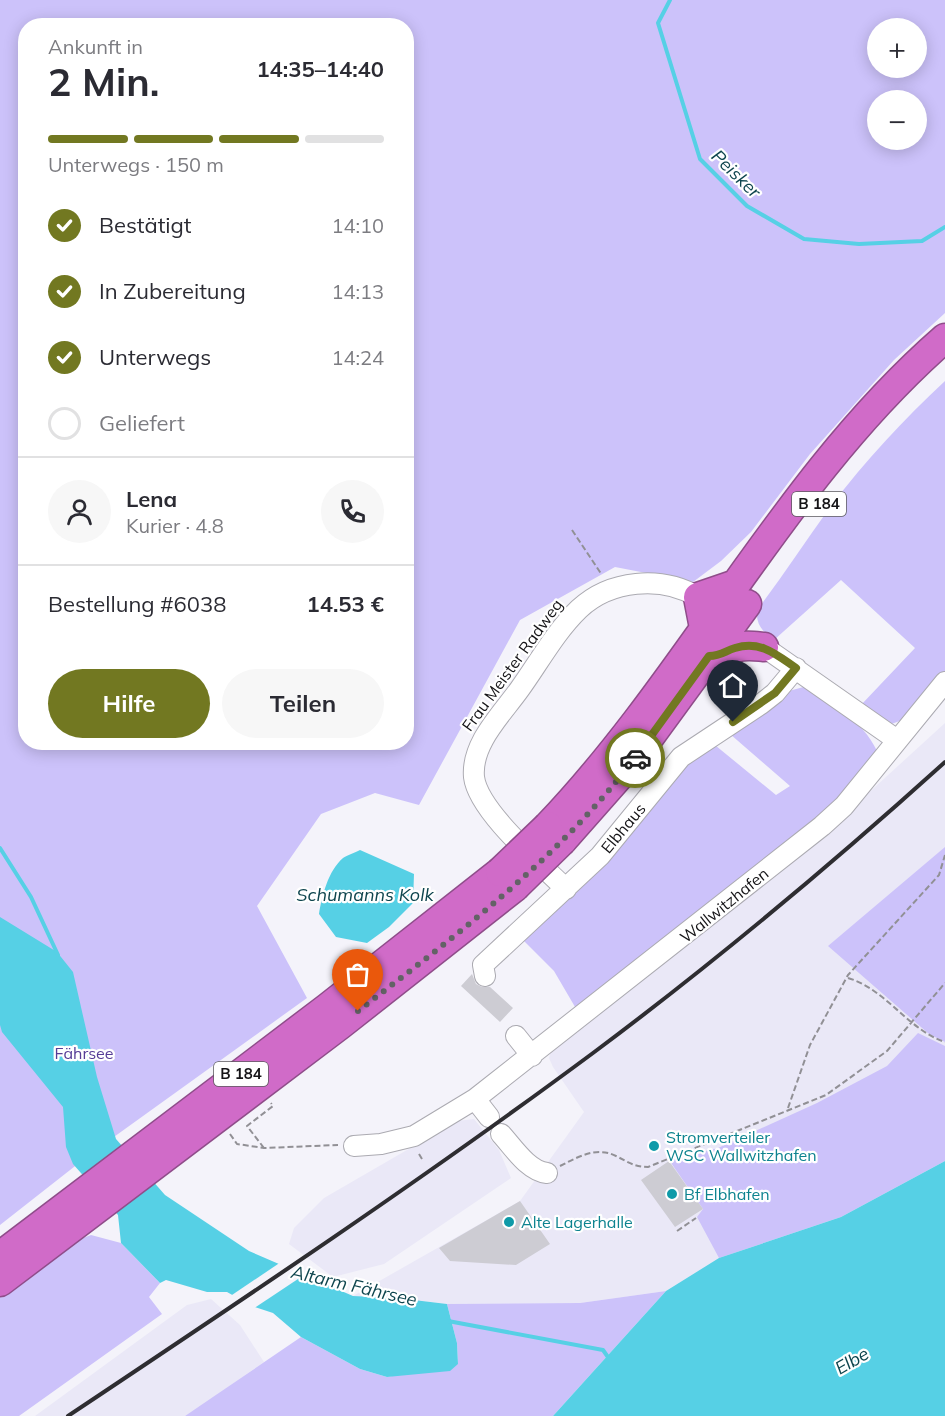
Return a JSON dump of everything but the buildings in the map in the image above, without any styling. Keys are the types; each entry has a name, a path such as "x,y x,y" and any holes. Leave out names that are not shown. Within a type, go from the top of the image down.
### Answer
{"highway":[{"name":"B 184","path":"555,834 810,482 852,430 945,338"},
{"name":"B 184","path":"0,1282 73,1216 442,933 508,879 630,764 850,464 902,405 945,364"},
{"path":"704,628 698,597 736,584"},
{"path":"739,615 764,647"},
{"path":"709,656 721,656 733,649 748,645 764,647"},
{"name":"B 184","path":"163,1148 224,1126 334,1016"},
{"name":"B 184","path":"0,1256 73,1216"}],"street":[{"path":"566,889 483,802 476,785 475,759 482,742 568,621 589,602 612,589 647,583 674,587 698,597"},
{"path":"764,647 897,740"},
{"name":"Elbhaus","path":"485,976 483,965 566,889 617,836 681,757 761,704 775,693 796,668"},
{"name":"Wallwitzhafen","path":"354,1146 381,1144 414,1136 475,1099 532,1056 822,826 844,806 944,685"},
{"path":"516,1036 532,1056"},
{"path":"475,1099 489,1118"},
{"path":"501,1134 530,1165 540,1172 547,1173"}],"path":[{"path":"572,530 612,589"},
{"path":"788,1108 810,1045 847,978 939,875 945,855"},
{"path":"847,978 873,989 929,1034 945,1042"},
{"path":"547,1173 586,1153 613,1155 635,1167 648,1167 721,1139 788,1108 826,1095 887,1051 945,983"},
{"path":"264,1148 247,1126 273,1106 271,1103 224,1126 237,1144 264,1148 354,1146"},
{"path":"419,1154 422,1159"},
{"path":"677,1231 696,1218"}],"shaded area":[{"path":"945,723 945,1161 711,1263 666,1291 580,1303 447,1304 353,1296 520,1201 584,1112 553,1067 549,1058 551,1051 852,808"},
{"path":"474,1119 499,1150 511,1178 384,1264 333,1277 289,1244 294,1228 324,1198 457,1121"},
{"path":"211,1299 240,1325 264,1362 207,1402 185,1416 35,1416 187,1305"}],"green space":[{"path":"0,0 945,0 945,313 894,360 810,454 751,532 721,561 693,582 615,567 520,620 419,805 375,793 321,814 257,906 307,998 93,1152 0,1225"},
{"path":"945,381 945,671 905,719 886,726 861,705 915,648 841,580 774,640 761,627 757,610 857,473 900,425"},
{"path":"807,686 856,722 877,751 840,799 578,1012 554,971 521,938 685,760 710,741 776,795 790,786 730,734 789,691"},
{"path":"945,847 945,1042 929,1034 828,946"},
{"path":"918,1033 945,1046 945,1161 841,1217 719,1258 697,1217 703,1209 669,1160 718,1148 817,1103 887,1066"},
{"path":"91,1235 121,1243 160,1283 149,1297 162,1314 19,1416 0,1416 0,1294 78,1240"},
{"path":"666,1291 553,1416 185,1416 301,1337 360,1369 387,1377 458,1364 457,1343 447,1304 580,1303"}],"water":[{"name":"Schumanns Kolk","path":"360,850 414,874 413,903 389,927 367,943 336,937 319,914 324,892 333,870 343,858"},
{"name":"Fährsee","path":"0,917 57,952 73,972 97,1077 116,1139 165,1195 249,1251 353,1296 447,1304 457,1343 458,1364 450,1371 387,1377 360,1369 301,1337 273,1313 252,1306 227,1292 207,1292 166,1280 160,1283 121,1243 118,1215 73,1164 66,1147 63,1107 2,1032 0,1025"},
{"name":"Elbe","path":"945,1161 945,1416 553,1416 666,1291 719,1258 841,1217"}],"pier":[{"path":"281,1262 307,1273 253,1309 229,1297"}],"waterway":[{"name":"Peisker","path":"670,0 658,23 700,159 747,206 804,239 859,244 922,241 945,227"},
{"path":"0,848 31,897 58,955"},
{"name":"Altarm Fährsee","path":"448,1321 603,1350 610,1360"}],"railway":[{"path":"68,1416 398,1193 593,1053 772,912 945,762"}],"way so far":[{"path":"358,1011 515,887 583,819 635,758"}],"place":[{"name":"Stromverteiler WSC Wallwitzhafen","path":"654,1146"},
{"name":"Bf Elbhafen","path":"672,1194"},
{"name":"Alte Lagerhalle","path":"509,1222"}],"route":[{"path":"635,758 709,656 721,656 733,649 748,645 764,647 796,668 775,693 733,722"}]}
